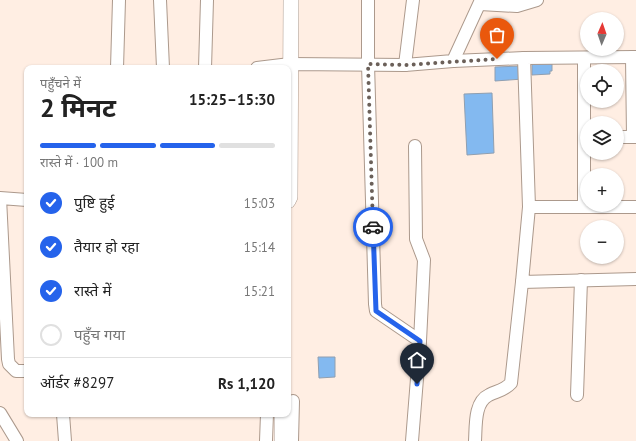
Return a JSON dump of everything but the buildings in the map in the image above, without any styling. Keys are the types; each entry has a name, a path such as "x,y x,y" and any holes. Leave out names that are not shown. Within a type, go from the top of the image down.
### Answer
{"street":[{"path":"117,65 119,0"},
{"path":"160,0 163,65"},
{"path":"205,65 207,0"},
{"path":"281,0 283,65"},
{"path":"283,65 291,0"},
{"path":"368,0 368,64 376,311 420,341"},
{"path":"405,65 413,0"},
{"path":"453,61 481,2 517,6 537,0"},
{"path":"291,66 368,64 405,65 524,58 634,57 634,137"},
{"path":"475,441 478,409 481,402 485,397 501,390 511,383 529,207 524,58"},
{"path":"584,58 585,116"},
{"path":"412,441 420,341 424,260 416,239 415,146"},
{"path":"24,200 0,198 8,359 16,371 24,371"},
{"path":"529,207 580,207"},
{"path":"624,207 636,207"},
{"path":"522,282 636,279"},
{"path":"577,395 582,280"},
{"path":"292,441 293,401"},
{"path":"0,413 17,441"},
{"path":"63,417 64,441"},
{"path":"266,441 267,417"},
{"path":"282,417 282,441"}],"way so far":[{"path":"373,227 368,64 405,65 497,59"}],"route":[{"path":"373,227 376,311 420,341 417,384"}]}
